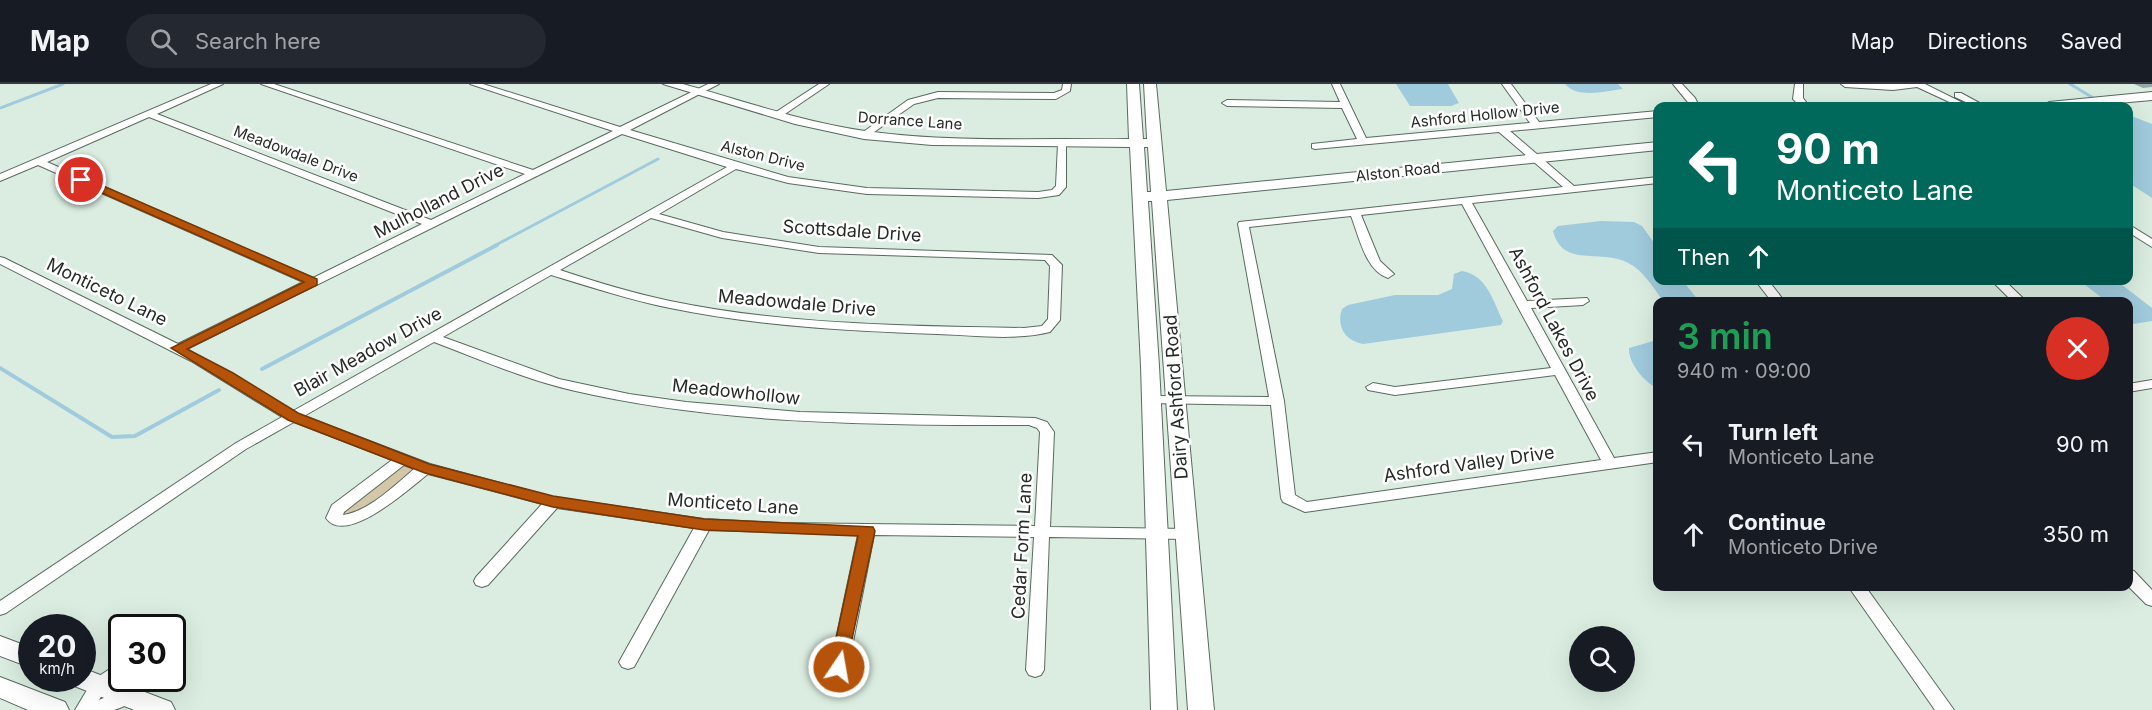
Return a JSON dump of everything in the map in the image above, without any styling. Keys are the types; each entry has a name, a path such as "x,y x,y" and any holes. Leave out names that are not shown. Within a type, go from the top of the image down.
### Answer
{"main road":[{"name":"Dorrance Lane","path":"669,84 864,135 932,141 1156,143"},
{"name":"Dairy Ashford Road","path":"1133,84 1151,400 1164,710"},
{"name":"Dairy Ashford Road","path":"1150,84 1201,710"},
{"path":"2092,102 2152,96"},
{"name":"Alston Road","path":"1139,197 1653,147"},
{"path":"0,646 18,653"},
{"path":"0,687 56,710"},
{"path":"96,692 126,696 162,710"}],"street":[{"path":"0,178 219,84"},
{"path":"265,84 532,173"},
{"name":"Alston Drive","path":"474,84 735,166 823,186 867,191 1038,195 1055,193 1061,187 1064,142"},
{"name":"Mulholland Drive","path":"177,348 715,84"},
{"path":"779,114 825,84"},
{"path":"864,135 919,98 1060,95 1066,91 1067,84"},
{"path":"1336,84 1363,142"},
{"path":"1506,84 1536,125"},
{"path":"1677,84 1693,102"},
{"path":"1799,84 1798,99 1801,102"},
{"path":"1845,84 1893,87 1918,84 1956,102"},
{"path":"1935,84 1972,102"},
{"path":"1227,103 1345,105"},
{"name":"Meadowdale Drive","path":"148,114 432,224"},
{"name":"Ashford Hollow Drive","path":"1315,146 1653,114"},
{"path":"1502,129 1571,189"},
{"path":"39,162 313,282"},
{"name":"Blair Meadow Drive","path":"0,609 204,470 735,166"},
{"path":"1151,400 1277,401 1243,224 1653,181"},
{"name":"Ashford Lakes Drive","path":"1466,201 1525,305 1558,371 1610,464"},
{"path":"1355,213 1375,263 1388,274"},
{"name":"Scottsdale Drive","path":"652,214 722,235 819,250 1052,259 1056,265 1054,320 1053,325 1046,329"},
{"path":"2133,231 2152,244"},
{"name":"Monticeto Lane","path":"0,261 196,358 293,417 425,468 553,502 704,524 867,531 1186,534"},
{"name":"Meadowdale Drive","path":"551,271 624,295 757,321 877,329 1024,332 1046,329"},
{"path":"1765,285 1775,297"},
{"path":"2002,285 2016,297"},
{"path":"1525,305 1583,301"},
{"name":"Meadowhollow","path":"435,338 525,372 572,386 710,410 842,420 1030,421 1042,425"},
{"path":"1373,387 1395,391 1558,371"},
{"path":"2133,387 2152,384"},
{"name":"Ashford Valley Drive","path":"1277,401 1288,498 1305,507 1653,458"},
{"name":"Cedar Form Lane","path":"1035,670 1047,432 1042,425"},
{"path":"403,459 337,509 334,518 344,522 362,516 425,468"},
{"path":"482,581 553,502"},
{"path":"628,662 704,524"},
{"path":"839,667 867,531"},
{"path":"2133,580 2152,600"},
{"path":"1860,591 1945,710"},
{"path":"96,688 108,679"},
{"path":"84,710 92,692"},
{"path":"126,696 131,692"}],"shaded area":[{"path":"403,460 422,468 353,519 336,513"}],"water":[{"path":"1396,84 1448,84 1459,103 1451,106 1410,106"},
{"path":"1565,84 1618,84 1623,89 1584,93 1570,89"},
{"path":"2133,117 2152,124 2152,198 2133,186"},
{"path":"1601,221 1634,222 1642,226 1653,241 1653,285 1686,285 1696,297 1660,297 1636,268 1624,261 1582,255 1564,249 1553,231 1558,226"},
{"path":"1462,271 1471,273 1483,283 1503,321 1501,325 1363,344 1351,340 1341,327 1340,315 1342,309 1348,305 1395,295 1438,295 1452,289 1454,274"},
{"path":"2085,285 2122,285 2152,308 2152,321 2133,324 2133,297 2101,297"},
{"path":"1653,341 1653,386 1638,372 1631,360 1629,348"}],"waterway":[{"path":"0,108 63,84"},
{"path":"2070,84 2095,99"},
{"path":"494,246 658,159"},
{"path":"262,369 497,245"},
{"path":"0,368 112,437 135,436 219,390"}],"route":[{"path":"81,180 313,282 177,348 228,375 293,417 425,468 553,502 704,524 867,531 839,667"}]}
